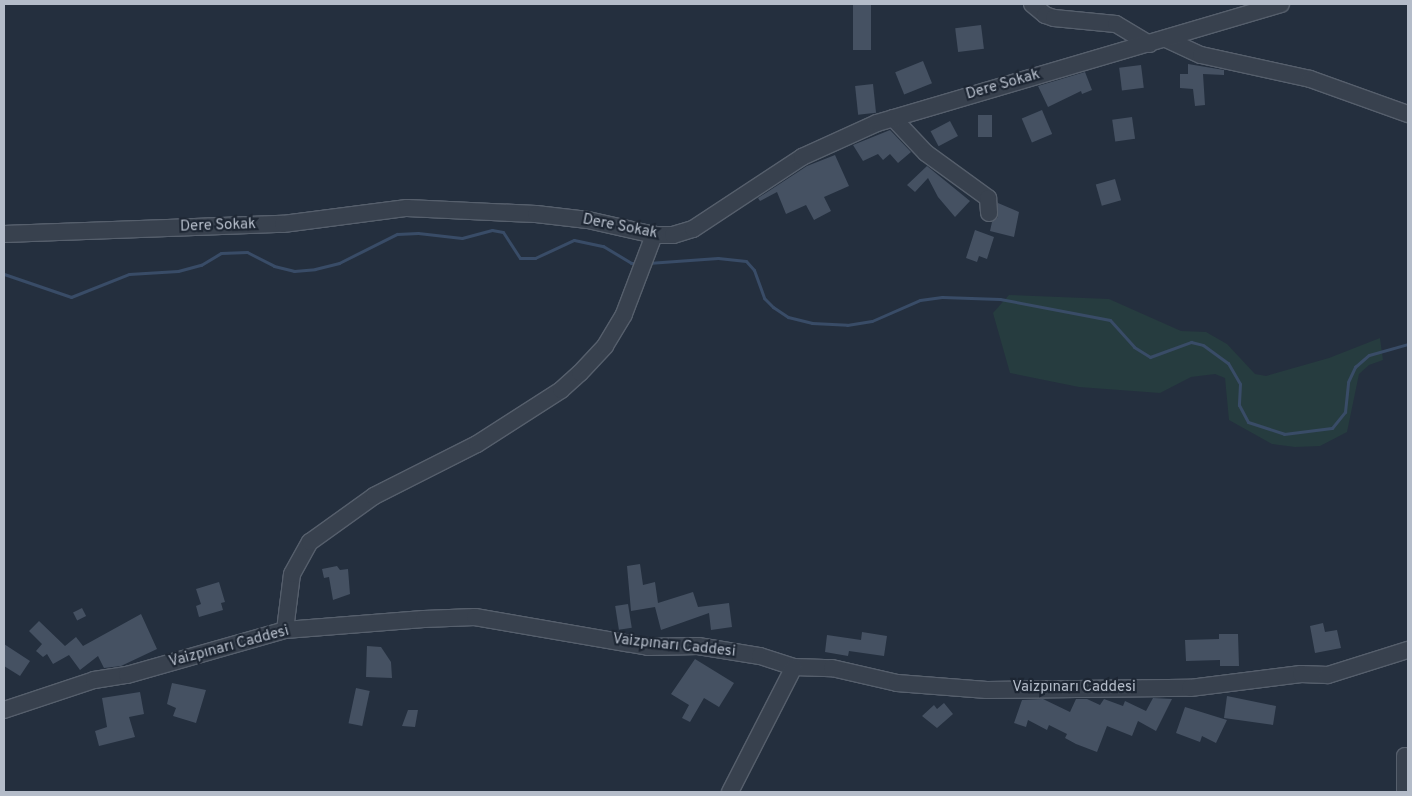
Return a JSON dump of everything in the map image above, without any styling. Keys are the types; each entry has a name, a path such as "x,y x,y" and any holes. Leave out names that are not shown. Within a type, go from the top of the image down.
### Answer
{"street":[{"path":"1032,4 1045,15 1054,18 1116,24 1149,44"},
{"name":"Dere Sokak","path":"4,234 312,222 407,208 536,214 588,220 654,235 673,235 693,230 802,157 892,118 1281,4"},
{"path":"1166,39 1201,55 1310,79 1408,114"},
{"path":"892,118 926,153 988,198 990,202 989,213"},
{"path":"285,630 292,574 310,542 374,496 477,444 561,390 599,353 624,314 654,235"},
{"name":"Vaizpınarı Caddesi","path":"4,710 94,680 127,675 285,630 475,617 648,646 698,646 760,656 794,667 832,668 897,683 987,690 1190,688 1301,674 1328,675 1408,650"},
{"path":"730,792 794,667"},
{"path":"1405,756 1405,792"}],"green space":[{"path":"1009,295 1109,299 1181,331 1206,332 1227,344 1255,374 1266,376 1329,358 1380,338 1383,360 1369,365 1359,374 1347,432 1320,446 1295,447 1272,444 1229,420 1225,378 1215,374 1191,377 1160,393 1079,387 1010,373 993,313"}],"building":[{"path":"853,4 871,4 871,50 853,50"},
{"path":"981,25 984,49 958,52 955,28"},
{"path":"923,61 932,83 904,94 895,72"},
{"path":"1188,64 1224,70 1224,75 1203,74 1205,105 1195,106 1193,89 1180,88 1180,74 1188,74"},
{"path":"1141,65 1144,88 1122,91 1119,68"},
{"path":"1085,72 1092,90 1082,94 1081,91 1048,107 1038,86"},
{"path":"873,84 876,113 858,115 855,86"},
{"path":"1042,110 1052,134 1032,143 1022,119"},
{"path":"978,115 992,115 992,137 978,137"},
{"path":"1132,117 1135,139 1115,142 1112,120"},
{"path":"950,121 958,136 939,146 931,131"},
{"path":"890,130 911,152 898,163 890,154 883,160 878,154 863,161 853,145"},
{"path":"835,155 849,186 824,197 831,211 814,220 806,205 786,214 777,192 760,201 758,198 807,166"},
{"path":"927,166 970,201 955,217 938,197 928,178 915,192 907,185"},
{"path":"1115,179 1121,200 1102,206 1096,185"},
{"path":"998,203 1019,212 1014,237 990,231 992,222 998,217"},
{"path":"975,230 994,237 987,259 979,256 977,262 966,258"},
{"path":"640,564 643,585 655,582 658,603 693,592 698,607 729,603 732,627 711,630 709,613 661,630 655,607 631,611 627,566"},
{"path":"337,566 340,570 348,569 350,594 333,600 329,577 324,578 322,569"},
{"path":"219,582 225,602 221,603 223,610 199,617 196,606 201,604 196,589"},
{"path":"628,604 632,628 619,630 615,606"},
{"path":"82,608 86,616 77,621 73,613"},
{"path":"141,614 157,649 121,666 104,668 98,656 80,670 69,655 53,664 47,654 43,657 36,651 42,644 29,631 39,621 65,646 76,637 83,646"},
{"path":"1323,623 1325,632 1337,630 1341,648 1315,653 1310,626"},
{"path":"862,632 887,636 884,656 849,651 848,656 825,652 827,635 861,640"},
{"path":"1219,634 1238,634 1239,666 1220,666 1220,660 1186,661 1185,640 1219,639"},
{"path":"4,644 30,661 20,676 4,666"},
{"path":"367,646 381,647 391,662 392,678 366,677"},
{"path":"695,659 734,683 719,707 704,698 690,722 682,718 689,705 671,694"},
{"path":"172,683 206,690 196,723 173,716 176,708 167,704"},
{"path":"356,688 370,691 362,726 349,723"},
{"path":"140,692 144,714 129,717 135,737 99,746 95,731 107,727 102,698"},
{"path":"1227,696 1276,706 1273,725 1224,718"},
{"path":"1153,698 1172,699 1156,731 1138,721 1132,736 1107,726 1097,752 1065,738 1067,734 1049,725 1047,730 1028,720 1026,727 1014,723 1022,700 1043,699 1070,712 1076,699 1087,699 1100,705 1104,699 1123,706 1125,701 1146,711"},
{"path":"944,703 953,714 937,728 922,716 934,705 937,709"},
{"path":"1185,707 1227,720 1216,743 1202,736 1200,742 1176,733"},
{"path":"408,710 418,710 415,727 402,726"}],"waterway":[{"path":"4,274 71,297 129,274 178,271 201,265 221,253 247,252 274,266 294,271 315,269 339,263 397,234 418,233 462,238 492,230 503,232 520,258 535,258 574,240 603,246 631,263 637,263"},
{"path":"648,263 718,258 746,261 754,270 764,298 773,307 788,317 812,323 847,325 872,321 920,300 942,297 1000,299 1110,320 1134,347 1150,357 1191,342 1203,345 1228,363 1240,384 1239,405 1248,422 1284,434 1332,428 1345,412 1348,382 1355,367 1369,355 1408,344"}]}
